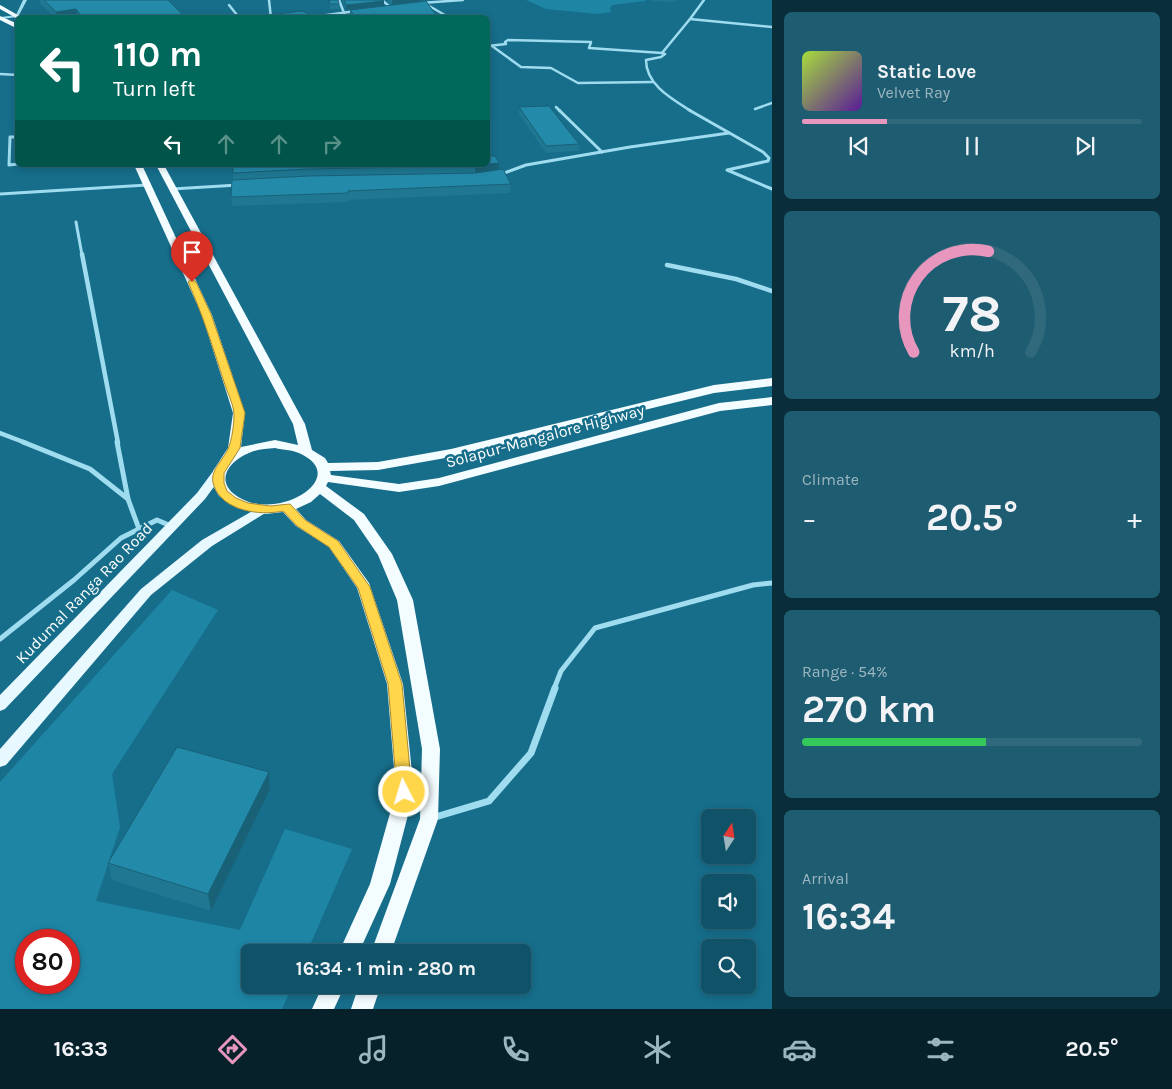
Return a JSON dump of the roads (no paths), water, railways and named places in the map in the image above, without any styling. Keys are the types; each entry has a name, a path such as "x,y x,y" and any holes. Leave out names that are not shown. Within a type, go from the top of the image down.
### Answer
{"highway":[{"path":"0,7 15,15"},
{"path":"1,18 15,25"},
{"path":"139,167 207,314 240,413 234,448 218,473 218,483 222,493 246,506 270,510 286,507 310,498 323,478 451,453 714,389 772,382"},
{"path":"161,167 299,424 306,450"},
{"name":"Solapur-Mangalore Highway","path":"323,478 399,488 439,482 719,407 772,401"},
{"path":"229,458 242,451 267,445 292,445 306,450 318,458 323,478 359,516 385,554 405,600 431,750 429,819 385,944"},
{"path":"286,507 301,523 334,544 364,587 395,684 404,792 380,884 353,944"},
{"path":"323,1009 330,994"},
{"path":"362,1009 367,994"}],"main road":[{"name":"Kudumal Ranga Rao Road","path":"0,705 172,527 201,496 218,473"},
{"path":"0,760 146,592 206,543 263,509"}],"street":[{"path":"19,15 24,0"},
{"path":"269,0 271,15"},
{"path":"339,0 344,13"},
{"path":"382,0 390,7"},
{"path":"415,4 463,0"},
{"path":"662,53 704,0"},
{"path":"424,3 445,15"},
{"path":"230,5 237,15"},
{"path":"381,8 398,6"},
{"path":"328,15 362,10"},
{"path":"1,18 15,17"},
{"path":"690,19 772,27"},
{"path":"492,46 506,44 505,42 508,40 563,40 591,42 589,48 662,53"},
{"path":"492,46 521,67 556,69 578,82 653,82"},
{"path":"662,53 665,54 661,57 646,60 645,68 653,82 663,93 763,152 769,158 768,161 727,170 772,189"},
{"path":"0,74 15,75"},
{"path":"755,109 772,103"},
{"path":"556,107 602,152"},
{"path":"491,176 506,174 526,165 729,132"},
{"path":"15,137 10,137 9,165 15,164"},
{"path":"0,194 147,184"},
{"path":"172,189 240,185"},
{"path":"76,222 128,499 139,529"},
{"path":"667,265 736,279 772,291"},
{"path":"0,432 90,469 128,499"},
{"path":"0,639 74,580 121,538 157,520 172,527"},
{"path":"429,819 489,801 531,753 561,671 595,628 753,585 772,583"}]}
